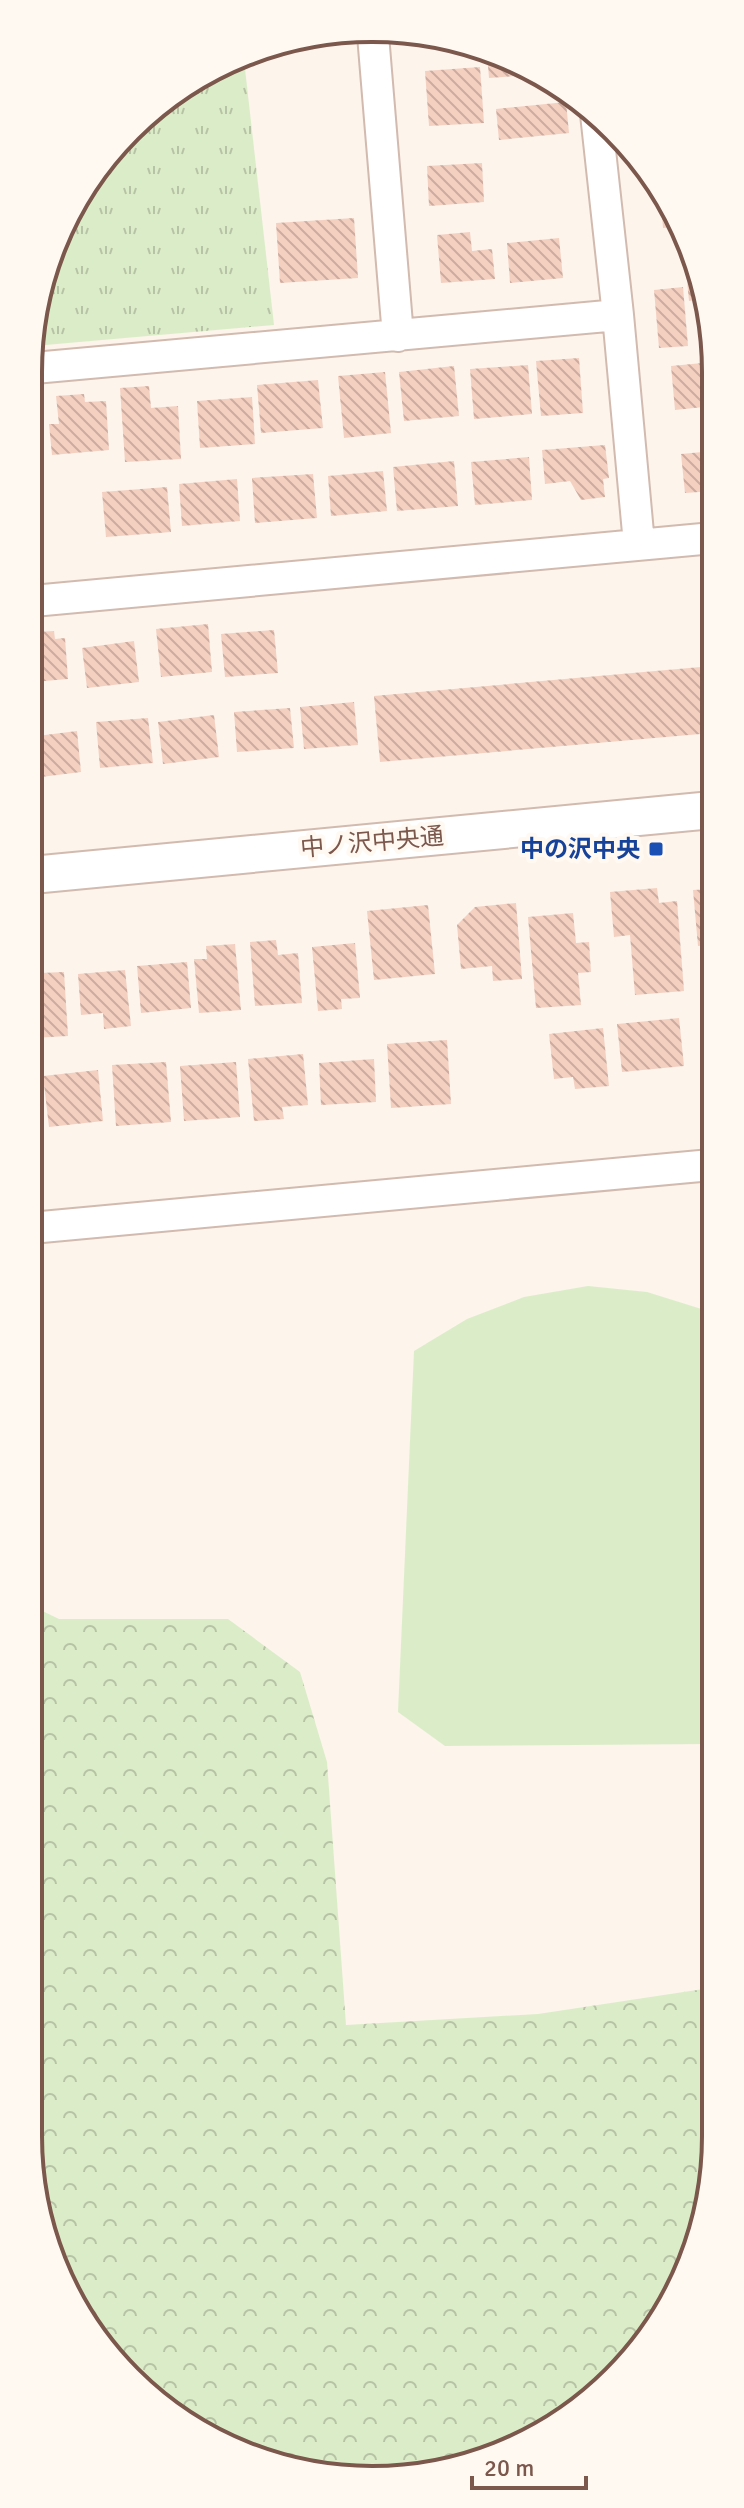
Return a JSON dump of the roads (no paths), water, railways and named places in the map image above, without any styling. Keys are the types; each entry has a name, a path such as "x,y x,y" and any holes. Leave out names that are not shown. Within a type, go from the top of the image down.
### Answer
{"street":[{"path":"374,42 398,336"},
{"path":"598,132 639,544"},
{"path":"42,367 618,315"},
{"path":"42,600 702,539"},
{"name":"中ノ沢中央通","path":"42,874 702,811"},
{"path":"42,1227 702,1166"}],"place":[{"name":"中の沢中央","path":"656,849"}]}
